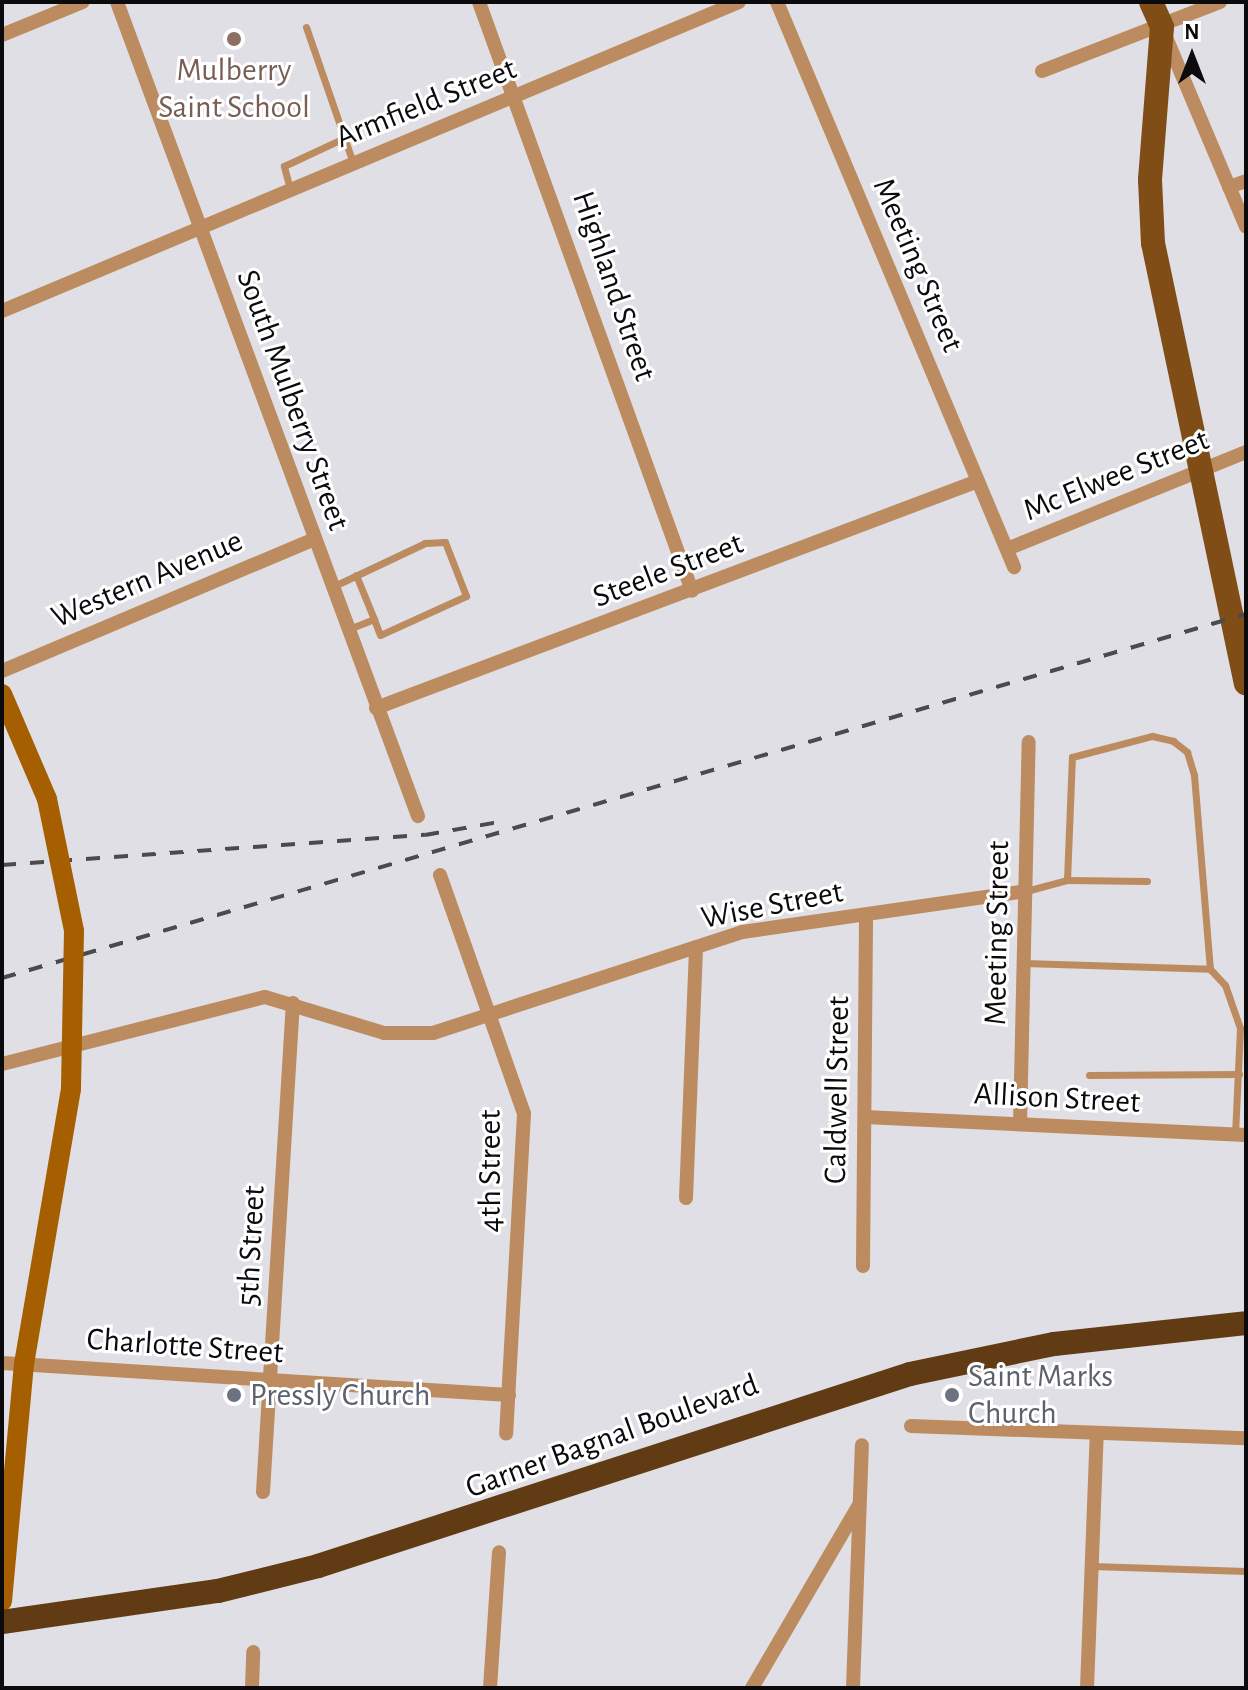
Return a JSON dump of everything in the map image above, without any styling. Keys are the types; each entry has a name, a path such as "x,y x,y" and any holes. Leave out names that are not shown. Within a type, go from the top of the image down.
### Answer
{"highway":[{"name":"Garner Bagnal Boulevard","path":"2,1622 218,1591 318,1566 910,1374 1068,1342 1246,1323"}],"main road":[{"path":"1151,2 1162,27 1150,180 1153,243 1246,683"}],"street":[{"path":"2,35 83,2"},
{"name":"South Mulberry Street","path":"117,2 418,816"},
{"name":"Highland Street","path":"479,2 517,95 692,591"},
{"name":"Armfield Street","path":"2,311 739,2"},
{"name":"Meeting Street","path":"777,2 1014,567"},
{"path":"1042,71 1220,2"},
{"path":"1162,27 1246,227"},
{"path":"1229,187 1246,181"},
{"name":"Mc Elwee Street","path":"1007,549 1246,452"},
{"name":"Steele Street","path":"376,708 978,481"},
{"name":"Western Avenue","path":"2,671 315,539"},
{"path":"2,694 47,799 74,931 71,1089 24,1364 2,1601"},
{"name":"Meeting Street","path":"1020,1124 1029,742"},
{"name":"4th Street","path":"440,875 491,1017 524,1126 506,1433"},
{"name":"Wise Street","path":"2,1064 230,1001 293,1003 384,1033 433,1033 491,1017 752,930 1026,891"},
{"name":"Caldwell Street","path":"863,1266 866,915"},
{"path":"686,1198 696,947"},
{"name":"5th Street","path":"263,1492 293,1003"},
{"name":"Allison Street","path":"865,1117 1241,1135"},
{"name":"Charlotte Street","path":"2,1363 509,1395"},
{"path":"911,1426 1246,1438"},
{"path":"1087,1688 1097,1433"},
{"path":"853,1688 862,1445"},
{"path":"752,1688 860,1504"},
{"path":"490,1688 499,1552"},
{"path":"252,1688 253,1652"}],"lane":[{"path":"306,27 353,163"},
{"path":"290,189 284,166 344,138"},
{"path":"332,587 356,575 425,543 445,542 466,596 380,635 356,575"},
{"path":"347,630 374,619"},
{"path":"1067,880 1072,757 1152,736 1173,741 1187,752 1194,775 1210,969 1225,985 1240,1028 1241,1135"},
{"path":"1026,891 1067,880 1147,881"},
{"path":"1024,963 1210,969"},
{"path":"1089,1075 1239,1074"},
{"path":"1092,1566 1246,1571"}],"railway":[{"path":"2,978 1246,614"},
{"path":"2,865 425,835 504,821"}],"place":[{"name":"Mulberry Saint School","path":"234,39"},
{"name":"Pressly Church","path":"234,1395"},
{"name":"Saint Marks Church","path":"952,1395"}]}
